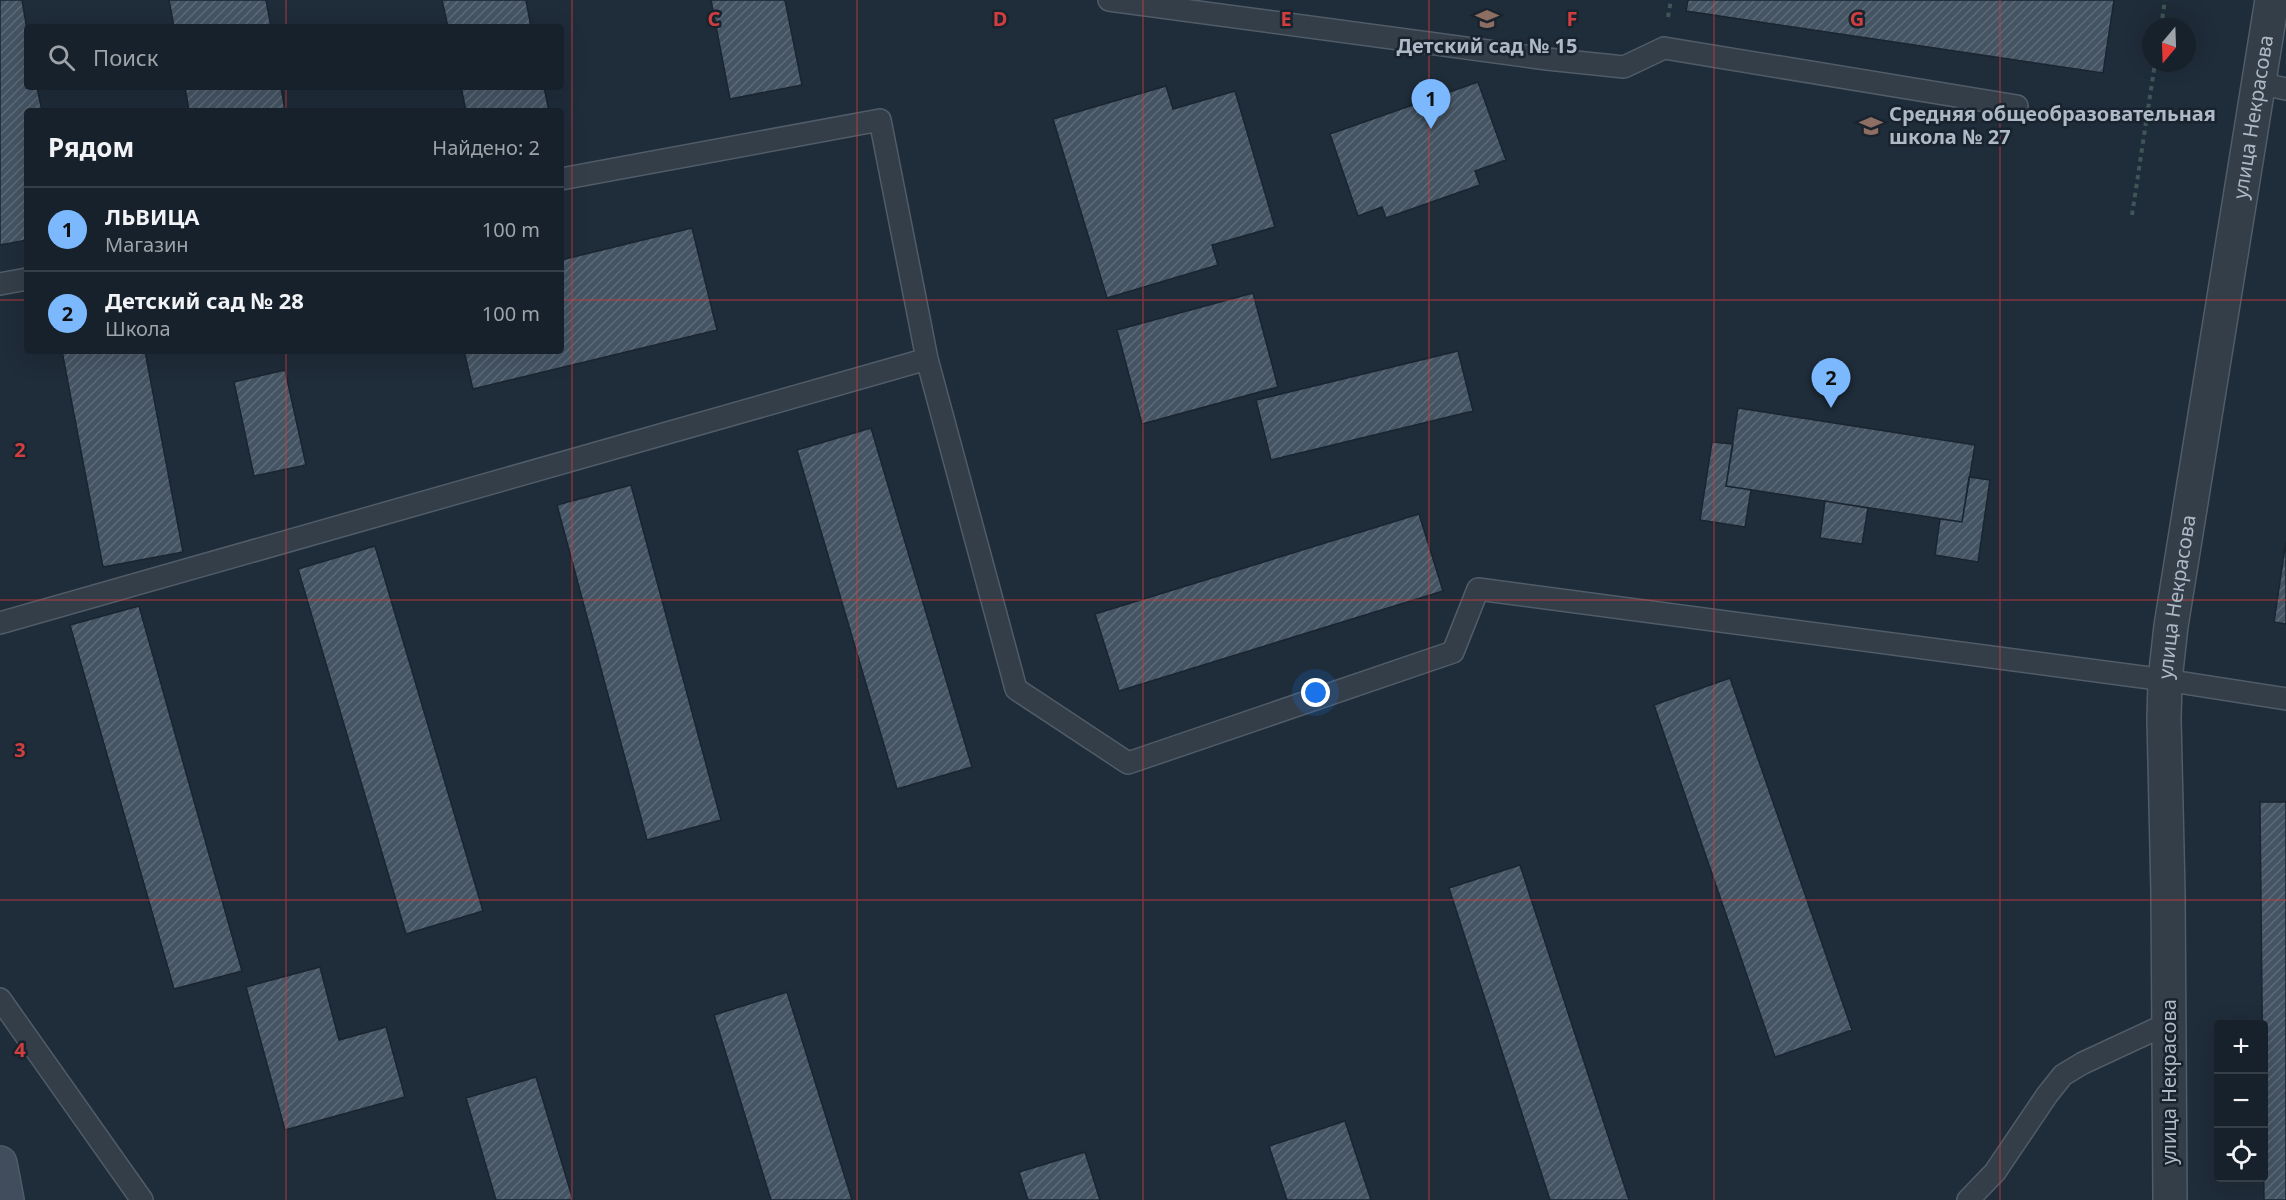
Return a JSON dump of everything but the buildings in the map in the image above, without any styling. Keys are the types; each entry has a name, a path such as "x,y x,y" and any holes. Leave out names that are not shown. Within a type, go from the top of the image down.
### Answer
{"main road":[{"path":"0,1163 7,1200"}],"street":[{"name":"улица Некрасова","path":"2170,1200 2165,680 2171,626 2272,86 2272,0"}],"lane":[{"path":"1109,0 1624,67 1664,48 2017,106"},
{"path":"564,178 880,120 927,359 1016,689 1128,763 1453,652 1478,589 2165,680 2286,699"},
{"path":"0,284 24,280"},
{"path":"0,622 927,359"},
{"path":"0,999 142,1200"},
{"path":"1968,1200 1995,1172 2046,1095 2063,1075 2083,1063 2169,1023"}],"path":[{"path":"2162,18 2165,0"},
{"path":"2132,215 2154,72"}],"place":[{"name":"Детский сад № 15","path":"1487,19"},
{"name":"Средняя общеобразовательная школа № 27","path":"1871,126"},
{"name":"ЛЬВИЦА","path":"1431,129"},
{"name":"Детский сад № 28","path":"1831,408"}]}
